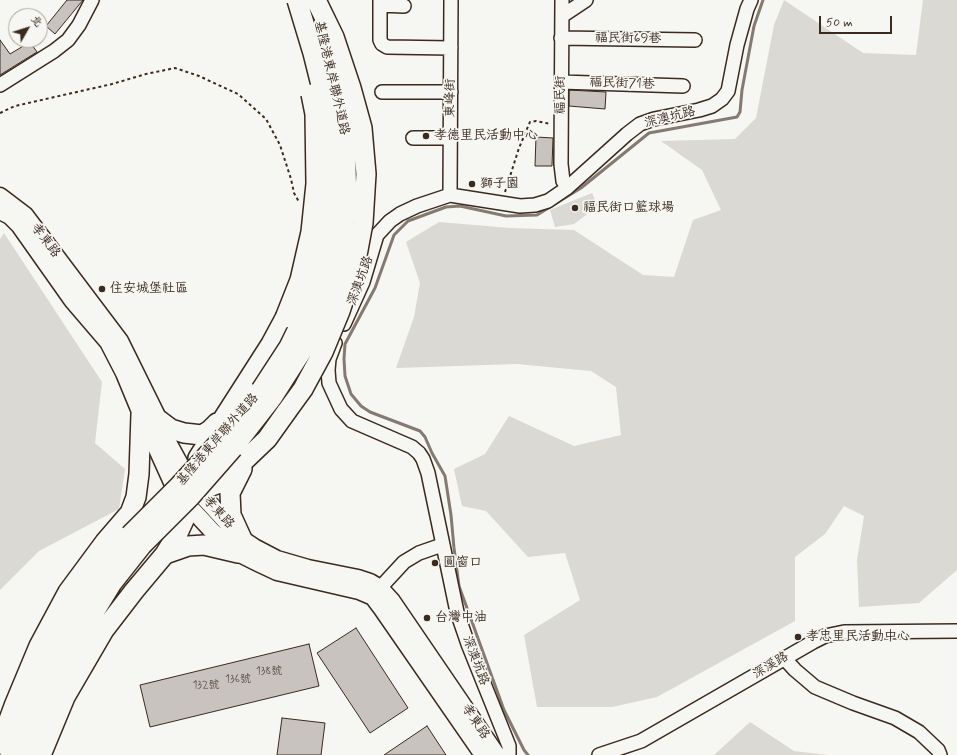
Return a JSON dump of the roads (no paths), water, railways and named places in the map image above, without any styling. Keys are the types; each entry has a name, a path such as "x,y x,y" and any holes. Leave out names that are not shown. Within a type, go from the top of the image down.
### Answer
{"highway":[{"path":"159,420 171,429 184,433 202,435 210,430 219,421 232,403 271,344 285,318 300,280 311,232 316,184 315,114 296,0"},
{"name":"基隆港東岸聯外道路","path":"267,394 307,310 320,277 328,236 332,198 332,146 326,105 313,53 296,0"},
{"name":"基隆港東岸聯外道路","path":"10,755 43,674 73,617 101,573 136,540 190,497 229,442 309,340 328,296 334,277 347,202 345,133 328,52 313,0"},
{"path":"165,554 188,546 240,546 231,515 230,493 242,469 267,439 303,389 323,352 356,266 363,223 366,174 362,128 334,38 316,0"},
{"path":"41,755 65,697 104,630 165,554 178,533 184,520 186,491 232,403"},
{"path":"0,744 39,646 68,592 130,513 136,497 139,474 140,414"},
{"path":"106,542 163,495 222,482 267,439"},
{"name":"基隆港東岸聯外道路","path":"24,755 79,637 136,540"}],"main road":[{"name":"孝東路","path":"0,196 25,215 120,341 159,420 186,491"},
{"name":"孝東路","path":"0,211 10,216 19,226 72,300 108,342 124,373 140,414 186,491 213,532 240,546 277,572 359,592 373,597 483,755"},
{"name":"孝東路","path":"240,546 254,547 277,559 308,568 358,578 370,582 380,588 392,601 497,755"}],"street":[{"path":"0,85 54,51 68,40 79,25 92,0"},
{"name":"東峰街","path":"450,195 451,0"},
{"name":"福民街","path":"562,0 561,164 564,181 567,188"},
{"path":"562,16 586,0"},
{"name":"深澳坑路","path":"509,755 509,746 456,612 428,473 419,453 412,447 352,421 341,409 333,396 329,383 329,359 363,282 377,235 390,221 400,214 417,206 450,195 520,206 535,205 548,201 567,188 640,124 654,119 712,106 722,99 728,91 737,44 751,0"},
{"path":"404,6 380,3 380,40 382,44 387,47 451,48"},
{"name":"福民街69巷","path":"561,38 695,40"},
{"name":"福民街71巷","path":"561,82 683,86"},
{"path":"382,92 451,92"},
{"path":"413,138 450,138"},
{"path":"380,588 404,562 442,545"},
{"name":"深溪路","path":"600,755 641,741 784,658 825,636 844,632 957,631"},
{"path":"784,658 795,670 815,687 895,718 919,732 938,750 940,755"}],"waterway":[{"path":"528,755 504,710 459,586 445,476 425,437 420,431 370,412 361,406 351,394 345,376 345,344 375,288 394,235 408,221 446,207 460,206 506,216 537,215 581,188 649,133 737,117 740,112 742,90 754,26 763,0"}],"place":[{"name":"孝德里民活動中心","path":"426,136"},
{"name":"獅子園","path":"472,184"},
{"name":"福民街口籃球場","path":"575,208"},
{"name":"住安城堡社區","path":"102,289"},
{"name":"圓窗口","path":"435,563"},
{"name":"台灣中油","path":"427,618"},
{"name":"孝忠里民活動中心","path":"798,637"}]}
